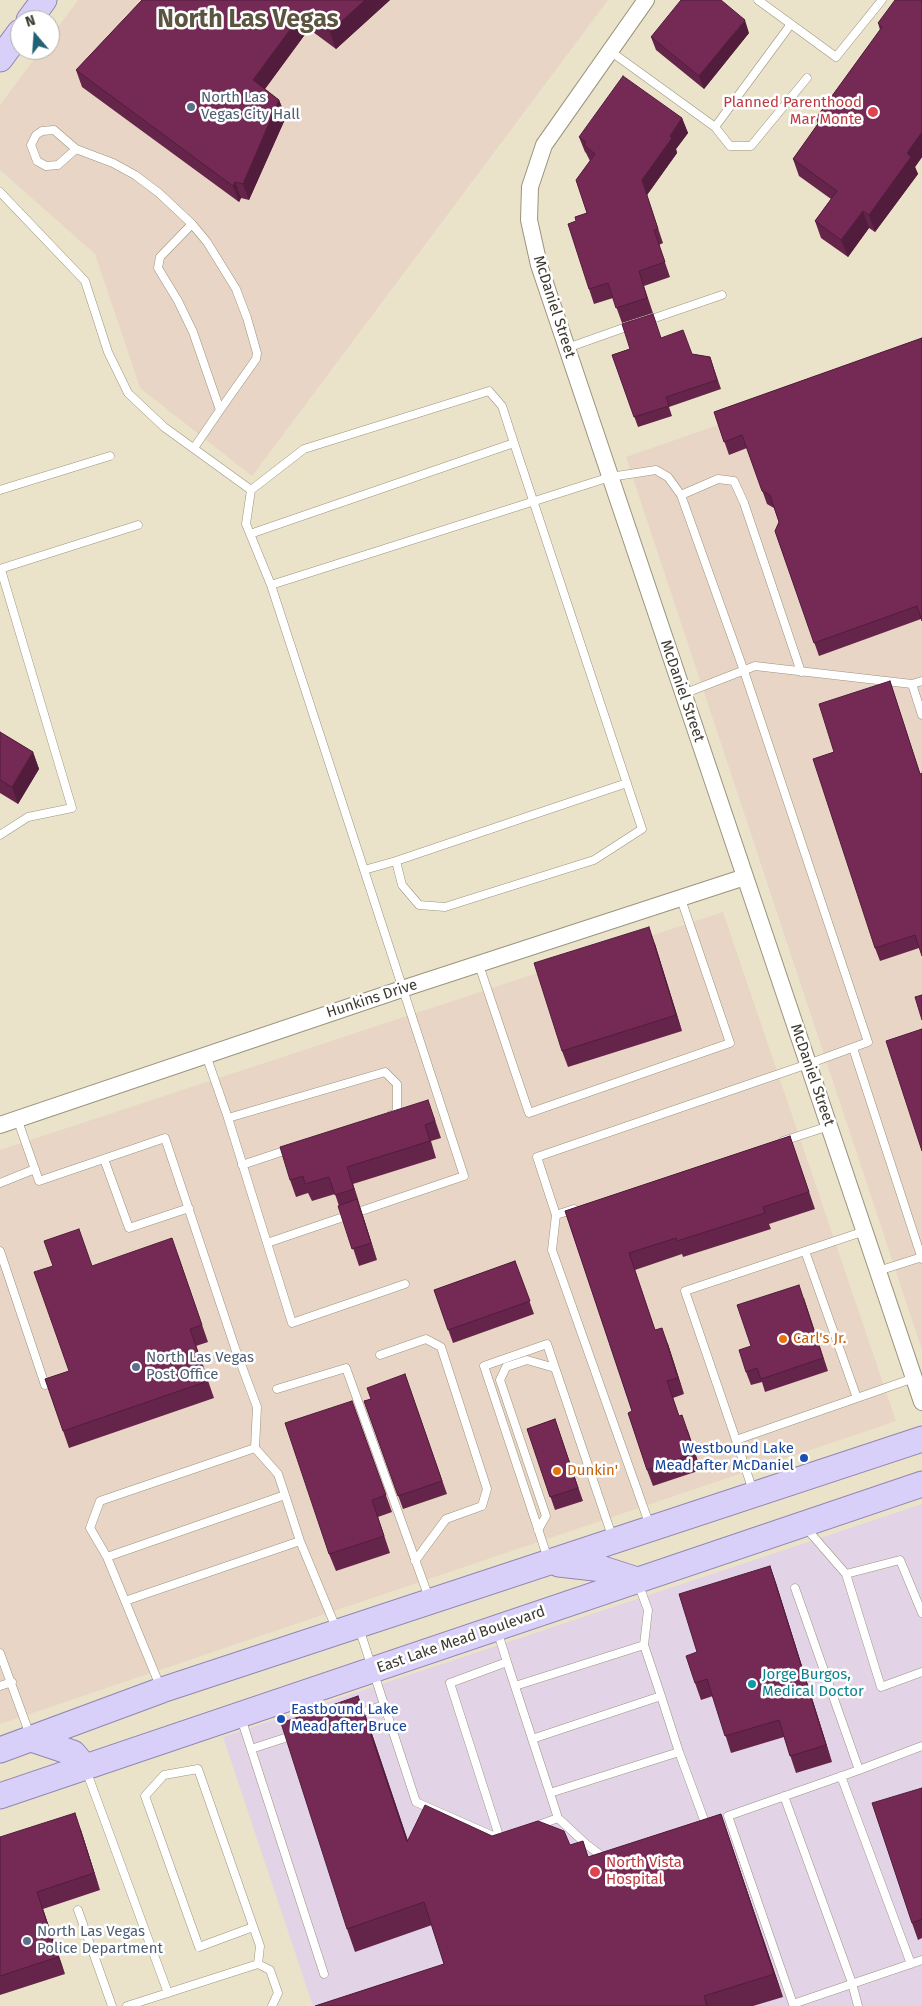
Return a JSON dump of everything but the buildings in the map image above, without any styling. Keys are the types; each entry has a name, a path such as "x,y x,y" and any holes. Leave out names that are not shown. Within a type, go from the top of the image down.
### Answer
{"main road":[{"path":"0,59 10,46"},
{"path":"0,1750 162,1690 922,1439"},
{"name":"East Lake Mead Boulevard","path":"0,1796 922,1484"},
{"path":"549,1563 603,1569 637,1580"},
{"path":"32,1739 73,1753 85,1766"}],"street":[{"name":"McDaniel Street","path":"646,0 544,145 530,187 529,220 539,265 922,1402"},
{"name":"Hunkins Drive","path":"0,1125 206,1054 745,877"}],"lane":[{"path":"758,0 836,57 878,1"},
{"path":"715,127 791,24"},
{"path":"610,51 715,127 730,146 750,146 807,78"},
{"path":"76,149 58,165 46,166 37,161 31,145 36,135 49,130 60,134 76,149 113,163 134,175 159,194 192,224 207,242 236,289 257,353 253,366 194,448"},
{"path":"0,192 85,281 108,352 128,393 164,427 251,490"},
{"path":"192,224 160,257 158,268 178,301 193,332 220,410"},
{"path":"567,348 722,295"},
{"path":"267,1243 464,1176 271,585 246,524 251,490 304,449 489,391 502,406 642,829 594,860 445,907 418,905 402,885 396,861"},
{"path":"250,534 514,443"},
{"path":"0,490 110,456"},
{"path":"271,585 610,477 656,470 668,477 680,495 744,671 868,1042 537,1157 556,1215 552,1250 652,1529"},
{"path":"680,495 718,479 734,481 744,503 801,672"},
{"path":"0,835 28,817 72,808 1,570 138,525"},
{"path":"684,694 755,666 912,684 922,681"},
{"path":"912,684 922,715"},
{"path":"364,870 396,861 627,783"},
{"path":"479,965 529,1113 730,1043 681,899"},
{"path":"853,1048 922,1258 878,1271"},
{"path":"206,1054 292,1323 405,1284"},
{"path":"228,1118 386,1072 397,1084 397,1113 379,1119"},
{"path":"18,1118 39,1181 166,1138 235,1348 257,1407 255,1448 278,1474 300,1541 372,1669 416,1802 500,1839 558,1818"},
{"path":"773,1144 829,1126"},
{"path":"242,1165 297,1147"},
{"path":"104,1159 129,1228 189,1208"},
{"path":"0,1183 35,1170"},
{"path":"556,1215 585,1206"},
{"path":"754,1495 685,1291 864,1231"},
{"path":"0,1251 45,1385"},
{"path":"805,1251 857,1398"},
{"path":"380,1354 426,1339 441,1347 487,1489 482,1506 446,1519 416,1561"},
{"path":"549,1563 484,1366 547,1344 614,1542"},
{"path":"538,1530 546,1516 500,1380 506,1366 527,1360 555,1368"},
{"path":"277,1389 346,1368 430,1602"},
{"path":"736,1440 914,1378"},
{"path":"162,1690 107,1557 90,1528 100,1501 255,1448"},
{"path":"107,1557 285,1496"},
{"path":"803,1524 846,1574 881,1687 922,1672"},
{"path":"125,1602 300,1541"},
{"path":"846,1574 900,1560 922,1613"},
{"path":"637,1580 648,1610 644,1645 679,1752 718,1824 791,2005 922,1960"},
{"path":"795,1588 859,1770"},
{"path":"496,1628 558,1818 586,1844 603,1856 620,1858"},
{"path":"515,1686 644,1645"},
{"path":"0,1653 32,1739"},
{"path":"500,1839 450,1683 507,1662"},
{"path":"0,1686 12,1682"},
{"path":"532,1739 661,1696"},
{"path":"348,1717 384,1705"},
{"path":"240,1714 324,1974"},
{"path":"251,1749 304,1732"},
{"path":"700,1834 718,1824 784,1796 922,1746"},
{"path":"550,1793 679,1752"},
{"path":"85,1766 168,1993"},
{"path":"253,1927 199,1946 145,1796 164,1775 198,1769 260,1946 258,1964"},
{"path":"841,1776 911,1964"},
{"path":"784,1796 852,1983 858,2006"},
{"path":"78,1910 112,2006"},
{"path":"127,2006 258,1964 270,1970 278,1993 272,2006"}],"shaded area":[{"path":"78,0 608,0 252,476 140,388 95,254 0,170 0,105 34,60 60,60 60,24"},
{"path":"922,354 922,1350 626,457"},
{"path":"723,912 896,1421 0,1724 0,1150"},
{"name":"North Vista Hospital","path":"922,1504 922,2006 313,2006 223,1737"}],"place":[{"name":"North Las Vegas City Hall","path":"191,107"},
{"name":"Planned Parenthood Mar Monte","path":"873,112"},
{"name":"Carl's Jr.","path":"783,1339"},
{"name":"North Las Vegas Post Office","path":"136,1367"},
{"name":"Westbound Lake Mead after McDaniel","path":"804,1458"},
{"name":"Dunkin'","path":"557,1471"},
{"name":"Jorge Burgos, Medical Doctor","path":"752,1684"},
{"name":"Eastbound Lake Mead after Bruce","path":"281,1719"},
{"name":"North Vista Hospital","path":"595,1872"},
{"name":"North Las Vegas Police Department","path":"27,1941"}],"district":[{"name":"North Las Vegas","path":"248,20"}]}
